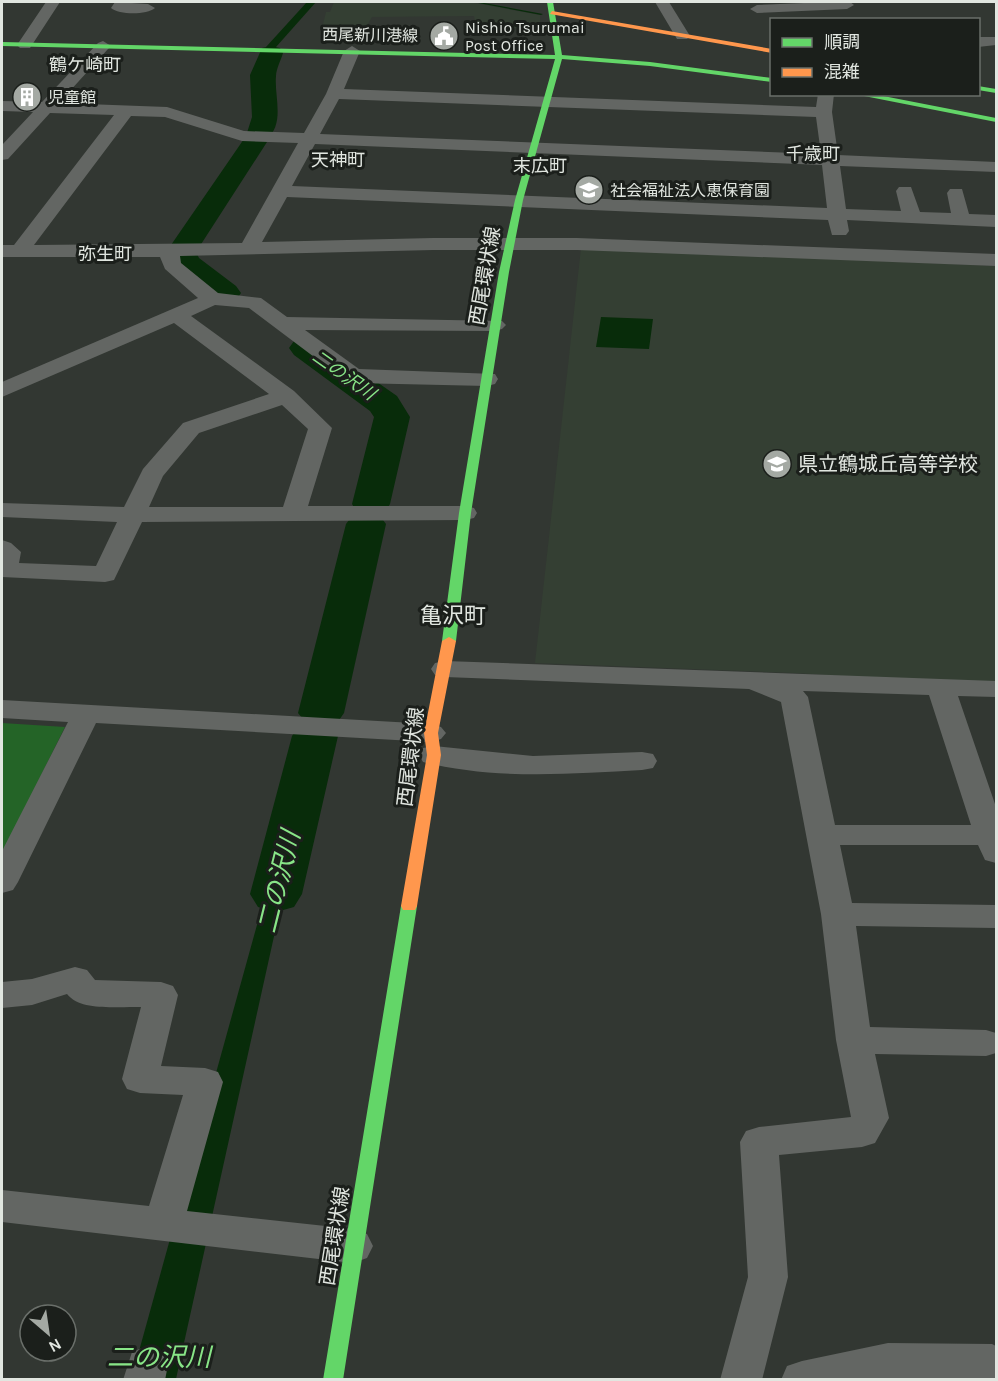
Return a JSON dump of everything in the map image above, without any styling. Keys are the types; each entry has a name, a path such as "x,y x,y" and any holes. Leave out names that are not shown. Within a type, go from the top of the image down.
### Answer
{"main road":[{"path":"551,7 682,36 755,48"},
{"name":"西尾環状線","path":"333,1380 352,1246 445,669 465,513 495,325 519,200 560,57 551,7"},
{"name":"西尾新川港線","path":"2,44 560,57 650,64 770,80"},
{"path":"980,88 996,91"},
{"path":"869,96 996,120"}],"street":[{"path":"25,45 53,2"},
{"path":"122,2 118,8 148,8"},
{"path":"663,2 682,36"},
{"path":"757,9 846,3 859,18"},
{"path":"980,42 996,41"},
{"path":"2,155 103,46"},
{"path":"755,48 770,49"},
{"path":"249,248 334,94 352,51"},
{"path":"334,94 824,112"},
{"path":"826,96 824,112 840,254"},
{"path":"2,106 167,112 242,136 307,140 996,167"},
{"path":"10,251 125,112"},
{"path":"282,191 996,221"},
{"path":"905,191 912,217"},
{"path":"956,193 961,219"},
{"path":"10,251 169,251 576,244 996,260"},
{"path":"169,251 172,265 212,299"},
{"path":"2,390 212,299 254,302 354,376 487,379"},
{"path":"176,315 286,396 320,428 293,514"},
{"path":"282,323 495,325"},
{"path":"2,548 8,552 4,570 105,574 152,474 190,428 286,396"},
{"path":"2,510 132,515 465,513"},
{"path":"445,669 996,690"},
{"path":"741,1380 768,1278 759,1142 862,1131 870,1118 854,1040 838,914 794,697 750,679"},
{"path":"822,835 994,843 941,688"},
{"path":"2,708 432,744 485,762 533,766 642,761"},
{"path":"2,882 86,714"},
{"path":"838,914 996,916"},
{"path":"2,994 32,992 75,979 85,992 161,995 140,1079 205,1082 163,1224"},
{"path":"854,1040 986,1043"},
{"path":"2,1206 352,1246"},
{"path":"802,1380 888,1362 992,1363"}],"shaded area":[{"path":"334,2 469,2 540,15 540,28 469,29 475,21 474,16 372,17 365,29 322,28 326,12 330,12"},
{"name":"県立鶴城丘高等学校","path":"581,248 996,266 996,686 796,673 535,663"},
{"path":"2,723 65,727 2,854"}],"water":[{"path":"307,2 316,2 276,47 266,47"},
{"path":"601,317 653,319 649,349 596,347"},
{"name":"二の沢川","path":"283,831 296,837 176,1379 131,1380"}],"waterway":[{"path":"475,2 541,14"},
{"name":"二の沢川","path":"258,134 265,117 263,75 271,53"},
{"name":"二の沢川","path":"186,245 253,142"},
{"name":"二の沢川","path":"184,257 183,260 225,293"},
{"name":"二の沢川","path":"306,348 384,404 392,417 371,504"},
{"name":"二の沢川","path":"321,713 366,524"},
{"name":"二の沢川","path":"276,894 315,736"}],"traffic: fast":[{"path":"449,641 465,513 504,272 519,200 559,57 550,2"},
{"path":"2,44 559,57 650,64 770,80"},
{"path":"980,88 996,91"},
{"path":"869,96 996,120"},
{"path":"333,1380 409,906"}],"traffic: slow":[{"path":"552,13 770,51"},
{"path":"409,906 434,755 431,733 449,641"}],"place":[{"name":"Nishio Tsurumai Post Office","path":"444,36"},
{"name":"児童館","path":"27,97"},
{"name":"社会福祉法人恵保育園","path":"589,190"},
{"name":"県立鶴城丘高等学校","path":"777,464"}],"district":[{"name":"鶴ケ崎町","path":"85,65"},
{"name":"千歳町","path":"813,154"},
{"name":"天神町","path":"338,160"},
{"name":"末広町","path":"540,166"},
{"name":"弥生町","path":"105,254"},
{"name":"亀沢町","path":"453,616"}]}
